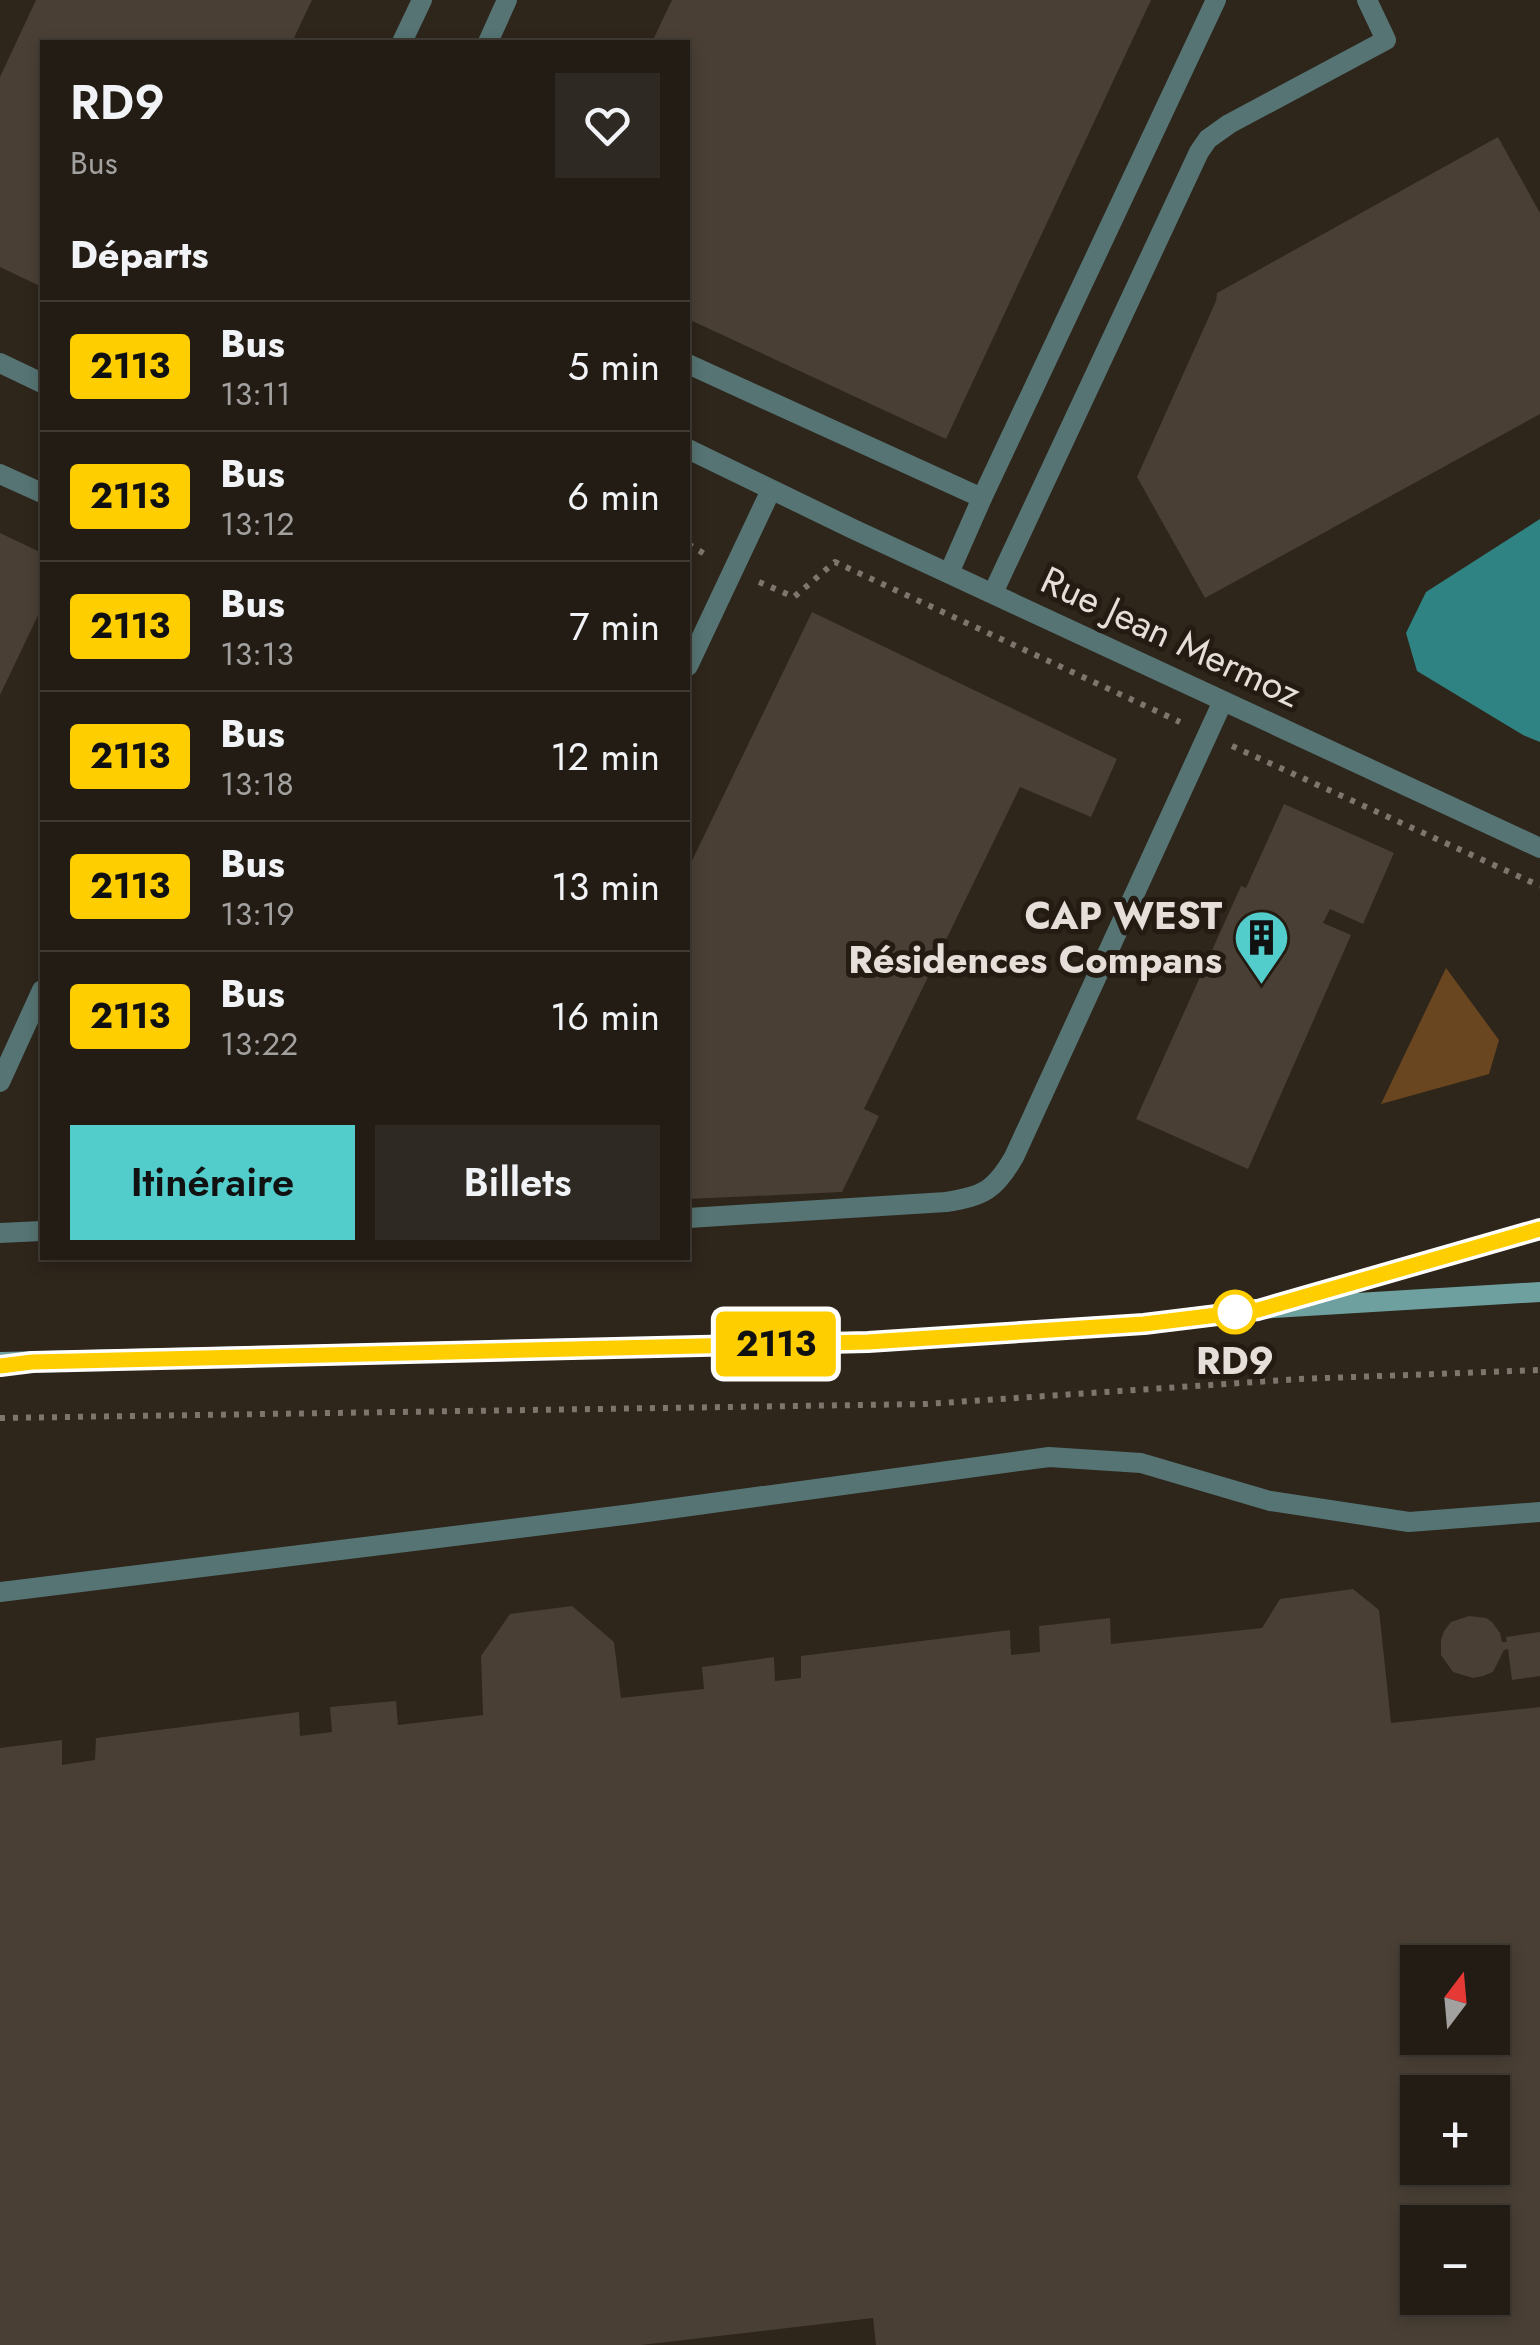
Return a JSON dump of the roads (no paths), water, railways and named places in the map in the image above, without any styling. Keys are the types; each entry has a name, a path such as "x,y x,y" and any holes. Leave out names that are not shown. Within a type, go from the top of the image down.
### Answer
{"main road":[{"path":"1258,1310 1540,1229"},
{"path":"0,1364 868,1342 1540,1292"}],"street":[{"path":"403,40 422,0"},
{"path":"489,40 507,0"},
{"path":"949,573 1216,0"},
{"path":"993,593 1199,152 1208,139 1229,124 1386,40 1367,0"},
{"path":"0,363 40,381"},
{"path":"690,365 982,498"},
{"name":"Rue Jean Mermoz","path":"690,450 1540,848"},
{"path":"0,474 40,492"},
{"path":"690,662 772,490"},
{"path":"690,1218 946,1202 984,1194 998,1182 1014,1157 1223,701"},
{"path":"0,1082 40,994"},
{"path":"0,1233 40,1231"},
{"path":"0,1592 632,1514 1048,1457 1140,1463 1270,1501 1409,1522 1540,1512"}],"water":[{"path":"1540,519 1540,742 1417,671 1406,633 1426,592"}],"place":[{"name":"CAP WEST Résidences Compans","path":"1261,987"},
{"name":"RD9","path":"1235,1312"}]}
